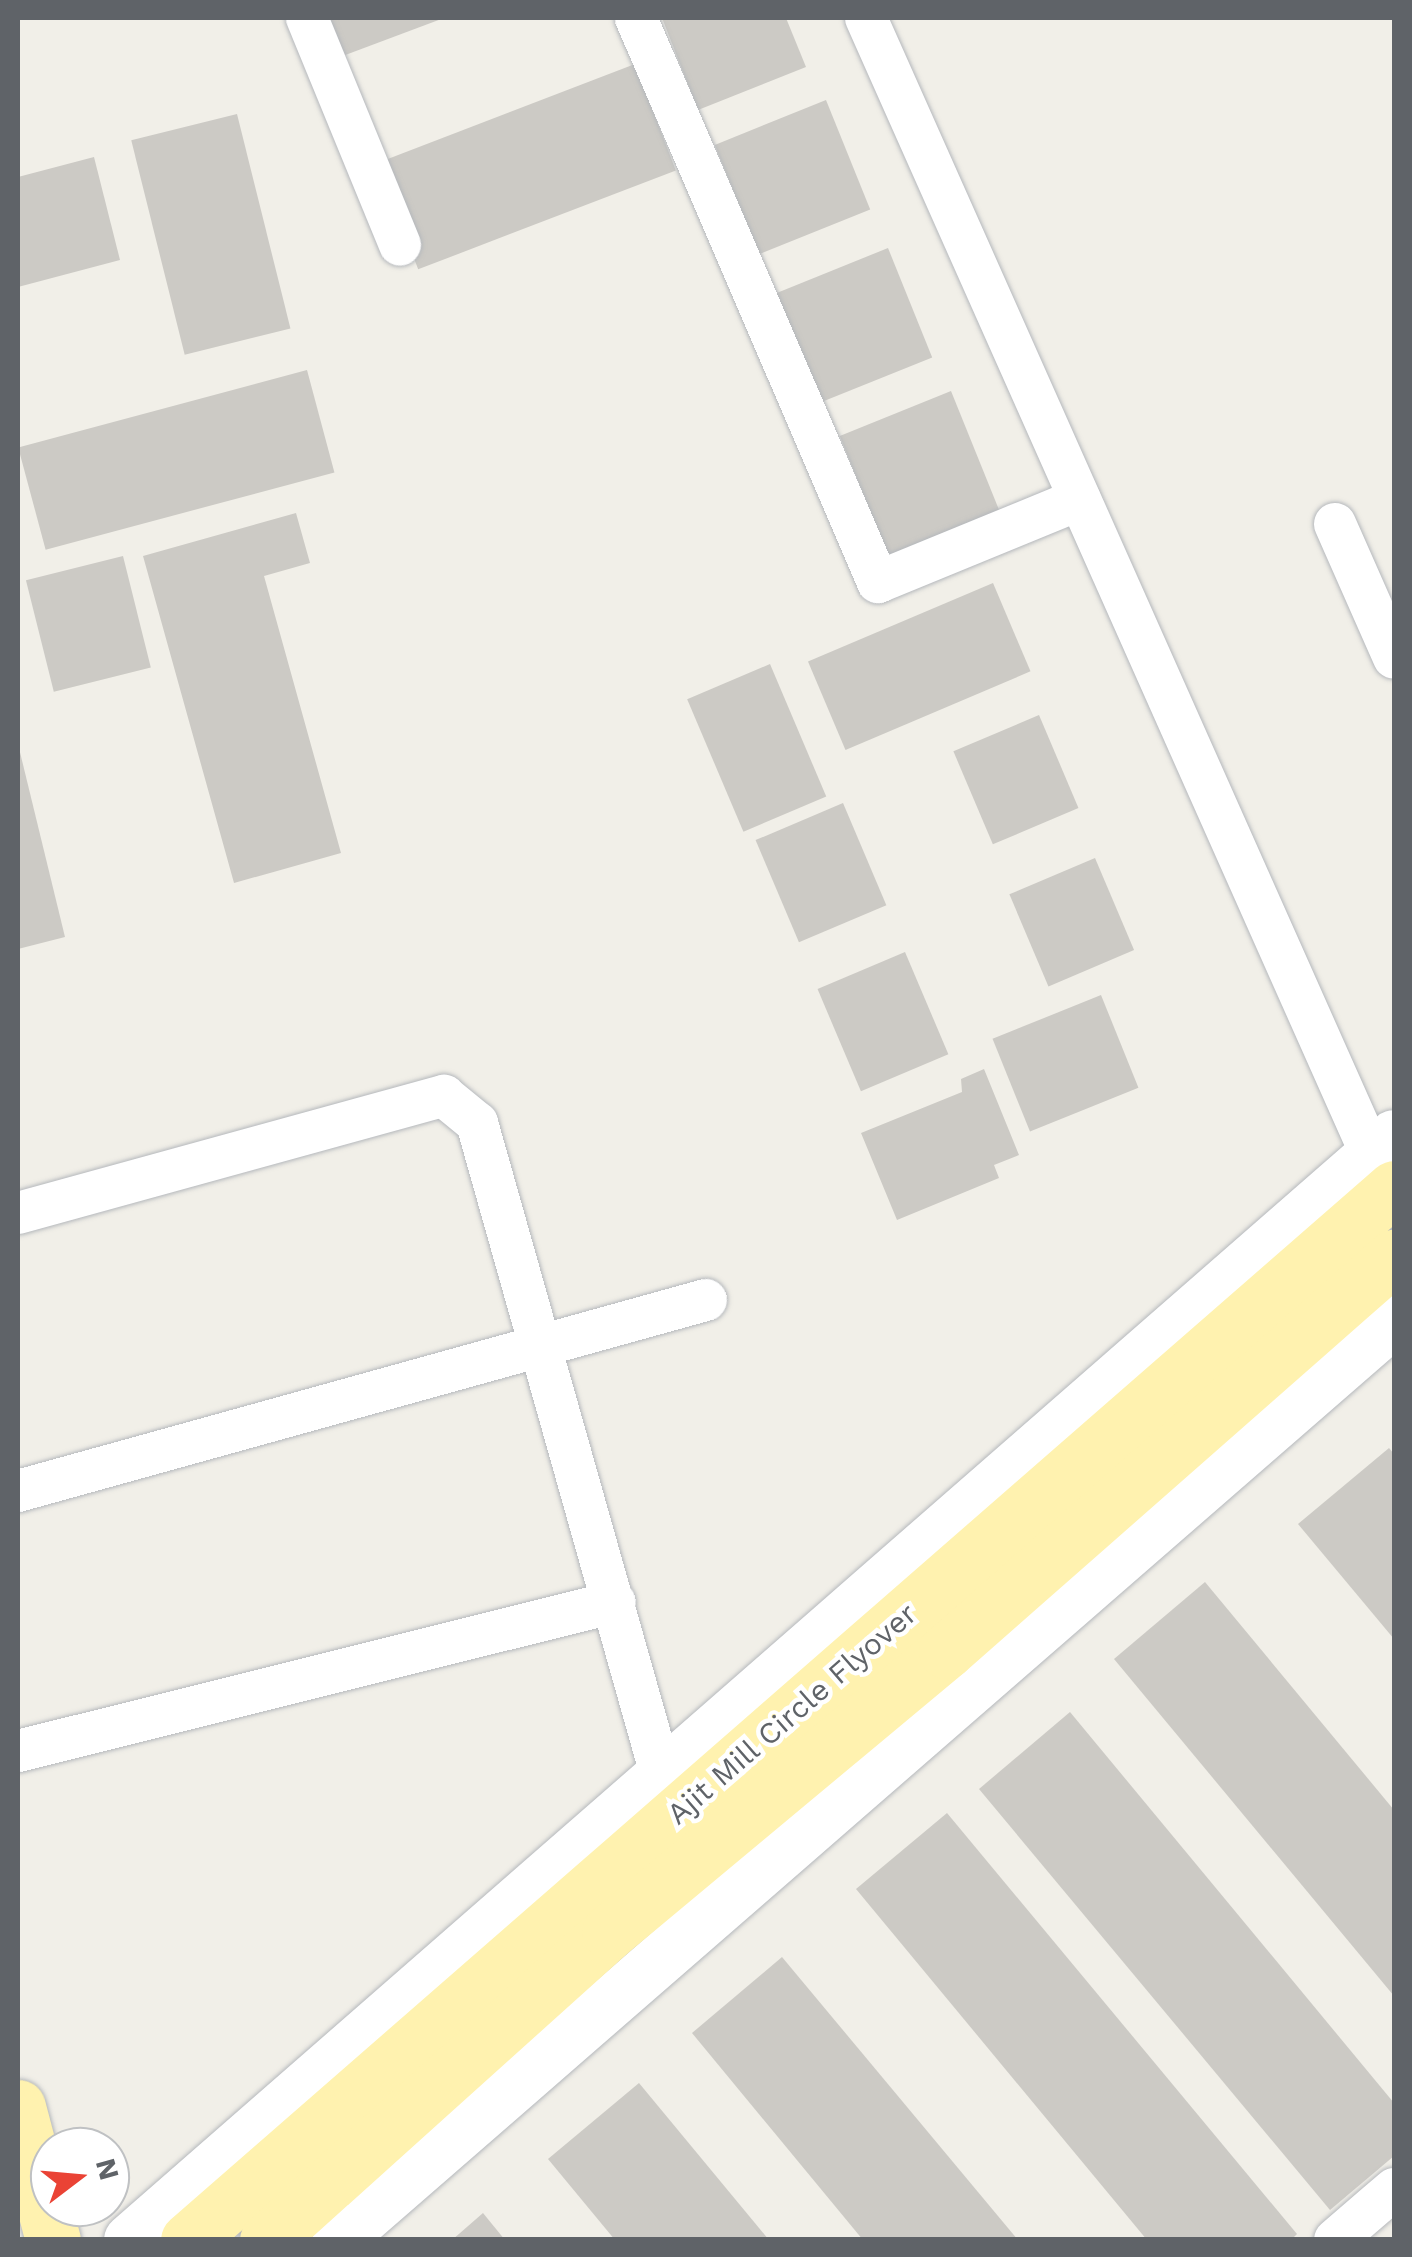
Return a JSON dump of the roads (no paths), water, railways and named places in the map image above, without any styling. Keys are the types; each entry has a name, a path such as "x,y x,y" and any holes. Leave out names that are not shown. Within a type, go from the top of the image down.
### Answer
{"main road":[{"name":"Ajit Mill Circle Flyover","path":"188,2240 1258,1306 1387,1160"},
{"name":"Ajit Mill Circle Flyover","path":"266,2240 609,1932 946,1651 1394,1257"},
{"path":"18,2108 52,2240"}],"street":[{"path":"307,18 400,245"},
{"path":"636,18 878,582 1080,499"},
{"path":"130,2240 661,1774 1387,1160 1080,499 866,18"},
{"path":"1335,524 1394,658"},
{"path":"18,1213 444,1096 477,1123 661,1774"},
{"path":"18,1491 541,1351 706,1300"},
{"path":"338,2240 1394,1321"},
{"path":"18,1751 615,1602"},
{"path":"1335,2240 1394,2189"}]}
